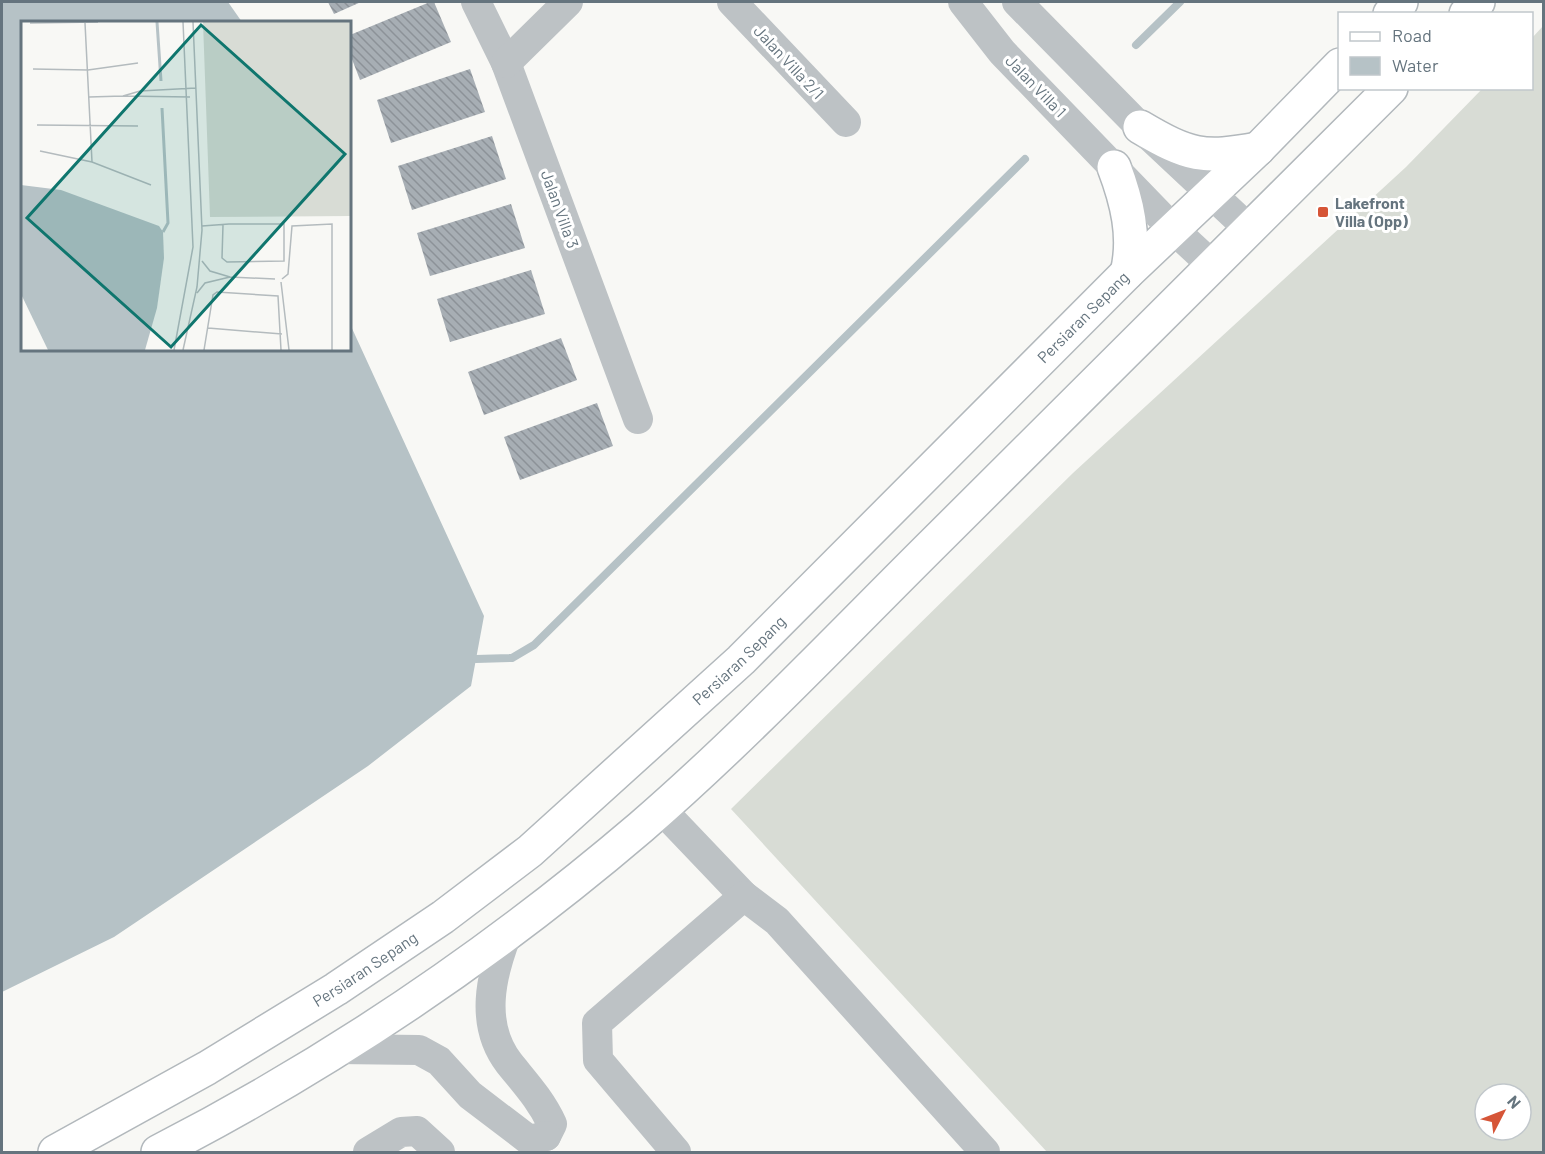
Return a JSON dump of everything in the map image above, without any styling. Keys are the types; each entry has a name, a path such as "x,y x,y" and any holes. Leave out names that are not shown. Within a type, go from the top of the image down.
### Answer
{"street":[{"name":"Jalan Villa 3","path":"476,2 506,63 638,419"},
{"path":"506,63 568,2"},
{"name":"Jalan Villa 2/1","path":"732,2 846,122"},
{"name":"Jalan Villa 1","path":"963,2 1002,52 1173,229 1213,266"},
{"path":"1017,2 1140,127 1250,230"},
{"name":"Persiaran Sepang","path":"55,1152 207,1068 336,989 443,917 530,851 741,660 1127,273 1258,149 1338,67"},
{"path":"158,1152 233,1114 474,961 661,809 777,698 1389,90"},
{"path":"1140,127 1174,147 1202,155 1221,156 1258,149"},
{"path":"1114,167 1124,192 1130,231 1127,273"},
{"path":"661,809 744,896 777,921 986,1152"},
{"path":"676,1152 598,1060 597,1023 744,896"},
{"path":"338,1049 419,1050 439,1061 470,1095 515,1132 529,1140 552,1146 552,1124 543,1104 507,1060 492,1026 490,992 494,968 507,934"},
{"path":"368,1152 401,1132 417,1131 440,1152"}],"shaded area":[{"path":"1543,26 1543,1152 1047,1152 731,809 1073,473 1406,167 1481,90 1533,90 1533,37"}],"water":[{"path":"2,2 228,2 241,21 21,21 21,351 351,351 351,326 484,616 471,686 368,766 114,937 2,992"}],"building":[{"path":"328,2 361,2 334,14"},
{"path":"434,2 451,42 360,80 351,57 351,35"},
{"path":"470,69 485,112 391,143 377,100"},
{"path":"492,136 506,179 412,210 398,166"},
{"path":"511,204 525,248 430,276 417,233"},
{"path":"531,270 545,314 450,342 437,299"},
{"path":"561,338 577,380 484,415 468,372"},
{"path":"597,403 613,446 520,480 504,437"}],"waterway":[{"path":"1136,45 1180,2"},
{"path":"476,659 512,658 534,645 1025,159"}],"place":[{"name":"Lakefront Villa (Opp)","path":"1323,212"}]}
